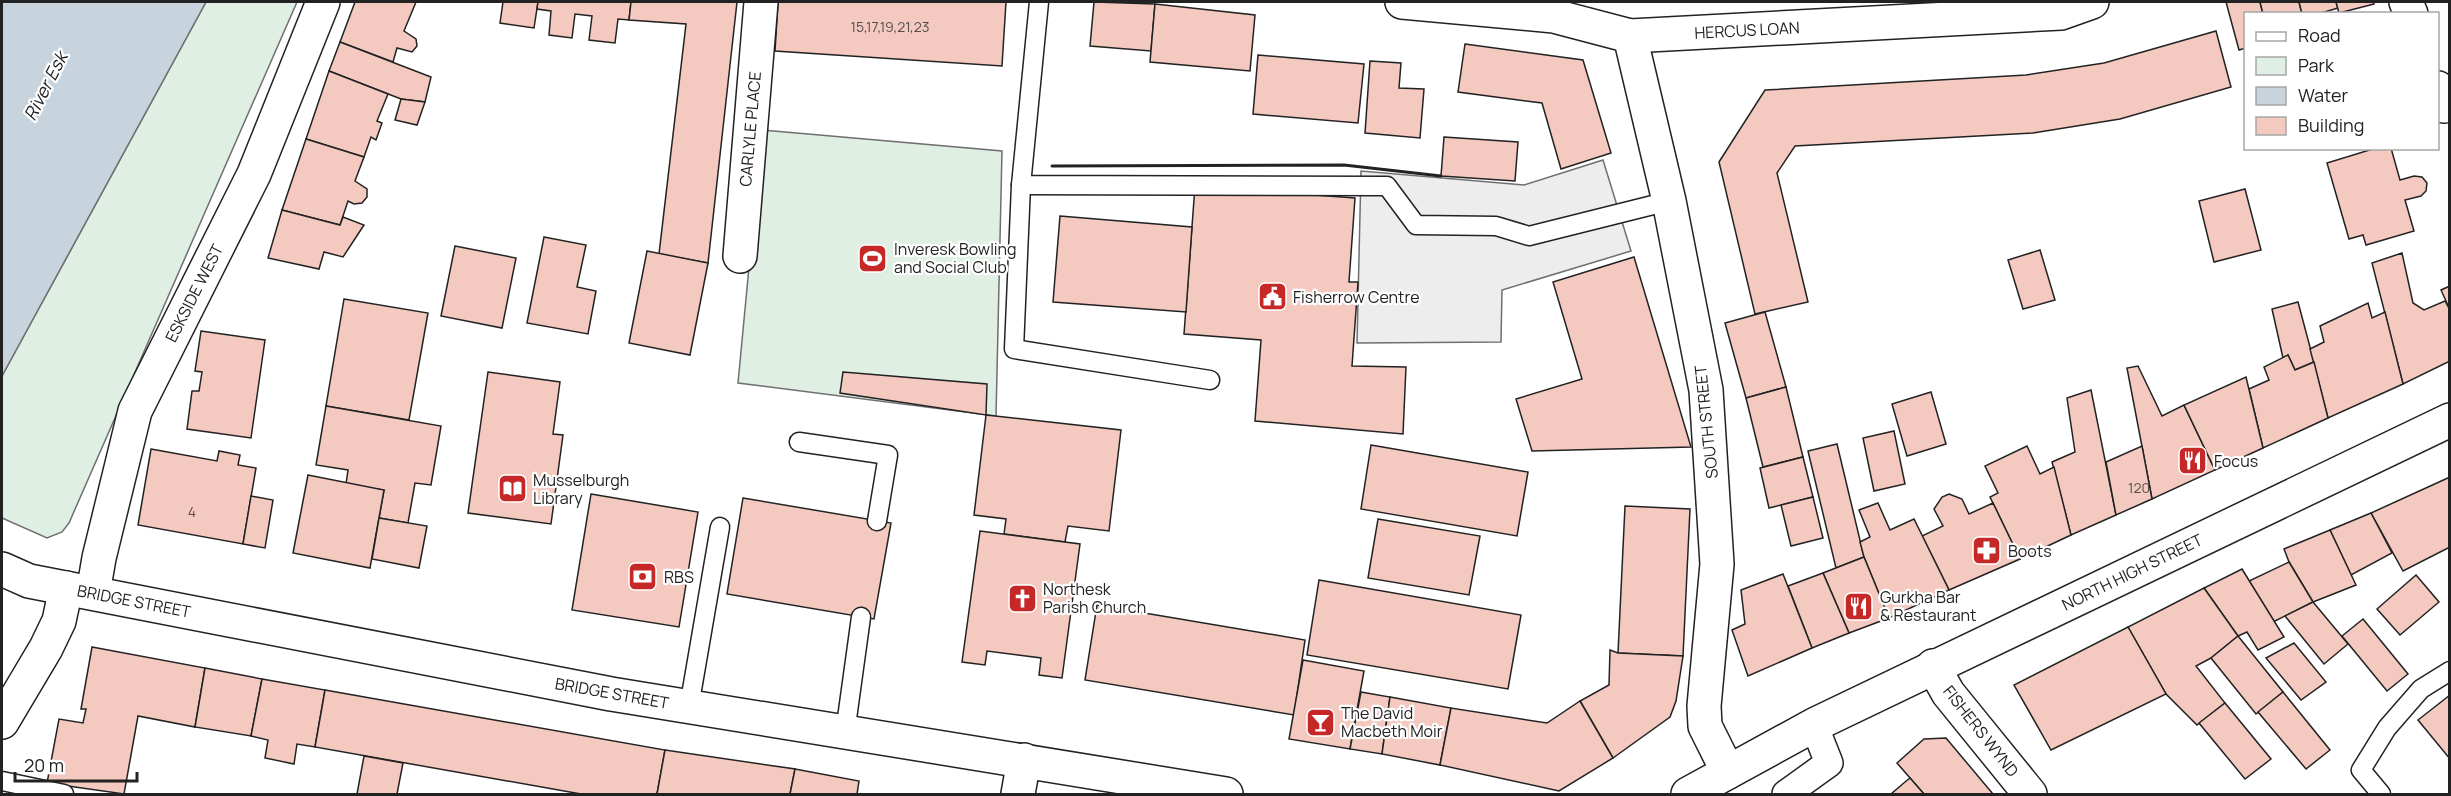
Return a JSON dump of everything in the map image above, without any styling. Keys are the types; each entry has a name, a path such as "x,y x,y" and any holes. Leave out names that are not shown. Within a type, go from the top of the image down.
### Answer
{"street":[{"name":"ESKSIDE WEST","path":"2,722 59,621 79,591 135,411 254,174 323,2"},
{"name":"CARLYLE PLACE","path":"740,256 761,2"},
{"name":"HERCUS LOAN","path":"1402,2 1554,16 1630,36 2060,7 2092,2"},
{"name":"SOUTH STREET","path":"1630,36 1669,201 1706,390 1717,564 1704,706 1705,726 1728,772"},
{"name":"NORTH HIGH STREET","path":"1688,795 1814,725 2450,420"},
{"name":"BRIDGE STREET","path":"15,575 79,591 611,694 1227,795"},
{"name":"FISHERS WYND","path":"1934,666 1948,693 2030,795"},
{"path":"1786,795 1829,763 1814,725"},
{"path":"1018,795 1024,760"}],"lane":[{"path":"1039,2 1021,184 1014,349 1210,380"},
{"path":"1021,184 1387,186 1416,225 1496,226 1529,236 1669,201"},
{"path":"799,442 888,454 876,521"},
{"path":"689,707 720,527"},
{"path":"845,733 861,617"},
{"path":"2381,795 2361,770 2386,728 2400,712 2421,689 2450,671"},
{"path":"2,780 64,795"}],"green space":[{"path":"206,2 297,2 69,523 62,532 47,538 2,518 2,376"},
{"name":"Inveresk Bowling and Social Club","path":"762,130 1002,151 996,416 738,383"}],"shaded area":[{"path":"1603,160 1631,251 1502,290 1501,342 1357,343 1361,171 1524,185"}],"water":[{"name":"River Esk","path":"2,2 206,2 2,376"}],"building":[{"path":"355,2 416,2 404,31 416,39 417,46 412,52 397,48 393,62 340,42"},
{"path":"503,2 538,2 534,28 500,23"},
{"path":"538,2 631,2 629,20 618,19 615,43 589,40 592,16 575,14 572,38 549,35 551,11 537,9"},
{"path":"631,2 737,2 708,263 659,254 686,24 629,20"},
{"path":"778,2 1006,2 1002,66 775,51"},
{"path":"1094,2 1155,4 1151,51 1090,46"},
{"path":"2226,2 2260,2 2262,12 2244,12 2244,49 2239,50"},
{"path":"2260,2 2299,2 2302,12 2262,12"},
{"path":"2299,2 2336,2 2338,8 2325,12 2302,12"},
{"path":"2336,2 2373,2 2374,4 2343,12 2339,12"},
{"path":"1155,4 1255,15 1250,71 1150,62"},
{"path":"2216,31 2231,87 2120,119 2033,133 1795,146 1777,173 1808,302 1755,314 1719,162 1765,90 2026,75 2104,63"},
{"path":"340,42 431,77 425,102 401,99 329,71"},
{"path":"1465,44 1583,60 1611,153 1561,169 1542,103 1458,92"},
{"path":"1258,55 1364,64 1358,123 1253,114"},
{"path":"1370,61 1401,63 1399,88 1424,89 1420,138 1365,133"},
{"path":"329,71 388,94 377,121 382,123 376,140 371,137 364,157 306,139"},
{"path":"401,99 425,102 417,125 395,120"},
{"path":"1444,137 1518,142 1515,181 1441,176"},
{"path":"306,139 364,157 355,181 367,189 367,197 362,203 354,204 348,201 340,225 282,210"},
{"path":"2369,150 2392,150 2400,180 2414,176 2422,177 2427,183 2426,191 2421,196 2405,200 2414,231 2366,245 2363,235 2349,239 2327,163"},
{"name":"Fisherrow Centre","path":"1195,186 1355,198 1349,282 1358,282 1352,366 1406,367 1403,434 1255,421 1261,340 1184,334"},
{"path":"2245,189 2261,250 2214,262 2199,201"},
{"path":"282,210 340,225 343,217 364,225 343,257 324,252 319,269 268,258"},
{"path":"1060,216 1192,227 1186,312 1053,302"},
{"path":"544,237 586,245 577,287 596,291 588,334 527,323"},
{"path":"455,246 516,258 502,328 441,316"},
{"path":"2040,250 2055,300 2023,309 2008,260"},
{"path":"647,251 708,263 690,355 629,343"},
{"path":"2402,253 2413,303 2424,310 2445,301 2450,310 2450,361 2403,384 2372,263"},
{"path":"1634,257 1691,447 1532,451 1516,399 1582,379 1553,282"},
{"path":"2450,286 2450,310 2441,290"},
{"path":"344,299 428,313 409,420 326,406"},
{"path":"2298,302 2314,362 2295,370 2288,355 2283,358 2272,309"},
{"path":"2368,303 2372,318 2385,312 2403,384 2328,418 2310,349 2324,342 2320,326"},
{"path":"1765,312 1786,387 1746,398 1725,323"},
{"path":"201,331 265,340 251,438 187,429 192,391 199,391 202,372 195,371"},
{"path":"2288,355 2295,370 2314,362 2328,418 2263,448 2249,389 2269,380 2264,367"},
{"path":"2138,366 2162,416 2184,405 2215,470 2152,499 2127,368"},
{"path":"488,372 560,382 553,434 563,435 551,524 468,513"},
{"path":"843,372 987,384 986,415 840,393"},
{"path":"2246,377 2263,448 2215,470 2184,405"},
{"path":"1786,387 1803,457 1763,467 1746,398"},
{"path":"2091,390 2116,515 2071,535 2052,462 2075,452 2067,398"},
{"path":"1931,392 1946,444 1907,456 1892,404"},
{"path":"326,406 441,426 431,485 415,483 408,523 379,518 384,490 346,484 348,470 316,465"},
{"path":"986,415 1121,430 1109,531 1068,526 1065,542 1004,534 1006,519 974,515"},
{"path":"1894,431 1905,484 1874,491 1863,438"},
{"path":"1837,444 1864,557 1836,568 1808,451"},
{"path":"1371,445 1528,472 1517,536 1361,509"},
{"path":"2027,446 2040,474 2054,467 2071,535 2020,559 1990,497 1998,493 1985,466"},
{"path":"2142,446 2152,499 2116,515 2106,462"},
{"path":"151,449 217,461 219,451 240,455 238,465 256,468 243,544 138,525"},
{"path":"1803,457 1813,497 1769,508 1760,468"},
{"path":"308,475 384,490 370,568 293,553"},
{"path":"2450,477 2450,547 2403,571 2371,513"},
{"path":"591,494 698,512 679,627 572,610"},
{"path":"1949,494 1962,499 1969,514 1993,503 2020,559 1949,590 1922,536 1943,526 1934,509 1942,497"},
{"path":"251,496 273,500 265,548 243,544"},
{"path":"1813,497 1823,538 1791,546 1781,505"},
{"path":"743,498 891,523 874,619 727,594"},
{"path":"1878,503 1890,530 1914,519 1949,590 1889,618 1860,542 1870,537 1859,510"},
{"path":"1625,506 1690,509 1683,656 1618,653"},
{"path":"2371,513 2392,553 2351,575 2330,530"},
{"path":"379,518 427,526 419,568 372,559"},
{"path":"1378,519 1480,536 1469,595 1368,578"},
{"path":"2330,530 2356,585 2313,602 2289,562 2284,549"},
{"name":"Northesk Parish Church","path":"980,531 1080,544 1062,678 1039,675 1041,658 987,651 985,665 962,662"},
{"path":"1864,557 1889,618 1849,633 1823,573"},
{"path":"2289,562 2313,602 2273,622 2249,581"},
{"path":"2242,569 2284,637 2258,650 2247,632 2238,636 2204,588"},
{"path":"1823,573 1849,633 1812,648 1788,586"},
{"path":"1783,574 1812,648 1748,676 1732,630 1745,624 1741,590"},
{"path":"2416,575 2439,602 2400,635 2377,609"},
{"path":"1319,580 1521,615 1508,689 1307,655"},
{"path":"2204,588 2238,636 2211,658 2196,666 2225,703 2197,725 2166,694 2128,627"},
{"path":"2313,602 2348,644 2324,664 2285,616"},
{"path":"1097,605 1305,640 1294,715 1085,680"},
{"path":"2363,619 2408,674 2387,691 2342,636"},
{"path":"2128,627 2166,694 2051,750 2014,685"},
{"path":"2238,636 2283,692 2256,714 2211,658"},
{"path":"2294,643 2326,682 2301,700 2266,658"},
{"path":"92,647 205,668 195,727 138,716 124,794 47,783 59,719 83,723 86,709 81,709"},
{"path":"1610,650 1618,653 1683,656 1676,701 1670,717 1613,758 1580,701 1609,685"},
{"path":"1303,660 1364,671 1350,749 1289,739"},
{"path":"205,668 262,679 251,736 195,727"},
{"path":"262,679 325,690 315,747 297,744 294,764 265,758 268,740 251,736"},
{"path":"325,690 665,750 657,794 581,794 315,747"},
{"path":"1361,692 1390,697 1382,754 1350,749"},
{"path":"2283,692 2330,750 2306,769 2258,712"},
{"path":"2450,695 2450,759 2418,720"},
{"path":"1390,697 1451,708 1440,765 1382,754"},
{"path":"1580,701 1613,758 1559,791 1440,765 1451,708 1547,723"},
{"path":"2225,703 2271,759 2245,779 2199,723"},
{"path":"1946,738 1993,794 1924,794 1897,763 1924,739"},
{"path":"665,750 795,769 790,794 657,794"},
{"path":"364,756 403,763 397,794 357,794"},
{"path":"795,769 859,781 857,794 790,794"},
{"path":"1910,778 1924,794 1891,794 1905,782"}],"wall":[{"path":"1052,166 1344,165 1441,176"}],"place":[{"name":"Inveresk Bowling and Social Club","path":"873,258"},
{"name":"Fisherrow Centre","path":"1272,297"},
{"name":"Focus","path":"2193,461"},
{"name":"Musselburgh Library","path":"512,489"},
{"name":"Boots","path":"1987,551"},
{"name":"RBS","path":"643,577"},
{"name":"Northesk Parish Church","path":"1022,598"},
{"name":"Gurkha Bar & Restaurant","path":"1859,606"},
{"name":"The David Macbeth Moir","path":"1320,722"}]}
